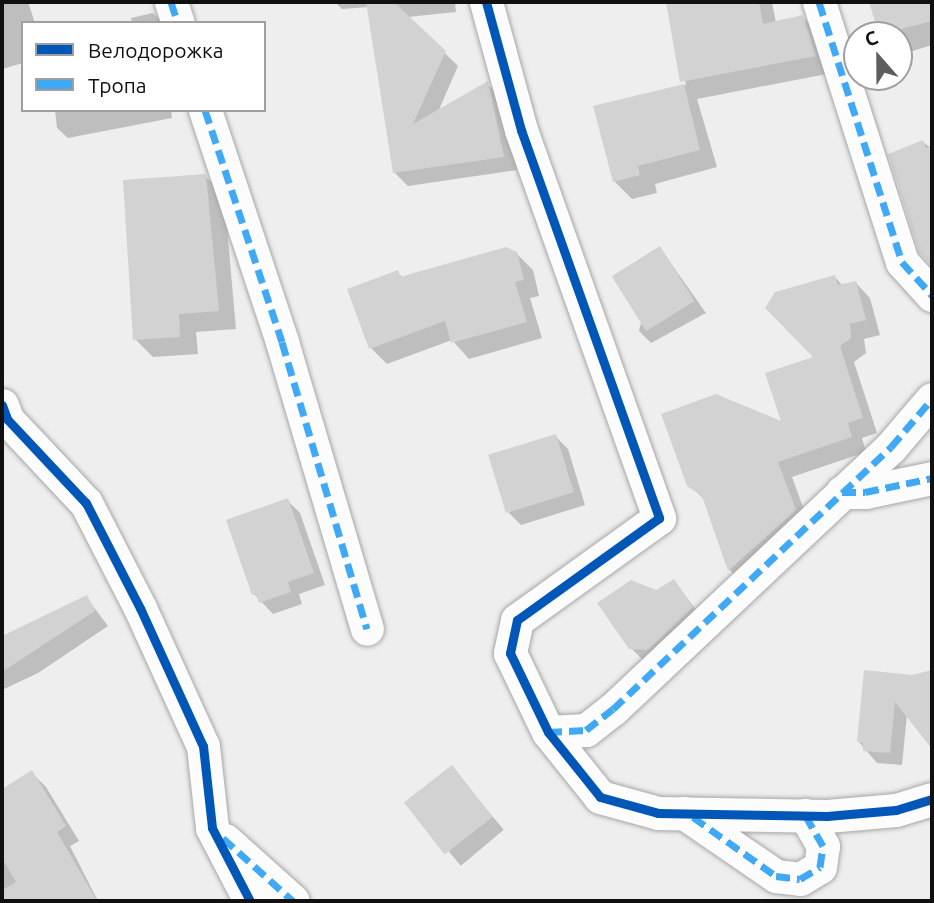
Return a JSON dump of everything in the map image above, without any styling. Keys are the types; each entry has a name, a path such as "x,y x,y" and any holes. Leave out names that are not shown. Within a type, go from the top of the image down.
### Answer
{"street":[{"path":"171,2 177,21"},
{"path":"486,2 521,130 659,518 517,620 510,653 548,732 600,797 658,813 804,815 896,810 932,799"},
{"path":"819,2 902,262 932,295"},
{"path":"206,112 282,342 367,629"},
{"path":"548,732 586,730 613,709 842,492 932,399"},
{"path":"2,405 7,419 86,503 152,632 203,746 212,828 250,901"},
{"path":"842,492 865,492 932,478"},
{"path":"684,813 776,876 800,879 820,867 823,846 804,815"},
{"path":"212,828 293,901"}],"building":[{"path":"366,2 394,2 446,51 413,124 488,81 504,157 393,173"},
{"path":"666,2 759,2 763,24 803,15 816,56 680,82"},
{"path":"869,2 932,2 932,21 913,26 913,21 875,21"},
{"path":"684,84 700,150 638,166 640,175 613,182 593,106"},
{"path":"923,140 926,148 932,146 932,267 919,252 888,154"},
{"path":"206,174 219,311 179,314 180,337 133,340 123,180"},
{"path":"660,246 694,301 646,331 612,276"},
{"path":"506,247 517,252 524,280 515,282 527,322 451,343 445,321 369,349 347,289 398,270 400,277"},
{"path":"835,275 838,285 856,281 866,320 850,324 851,338 840,346 863,418 848,423 852,437 778,462 796,510 728,571 702,496 687,486 661,414 716,394 781,421 765,373 813,357 765,308 775,292"},
{"path":"556,434 574,492 506,513 488,455"},
{"path":"288,498 314,573 288,582 291,592 259,603 256,594 252,595 226,520"},
{"path":"674,579 693,607 648,650 629,649 597,603 631,580 656,590"},
{"path":"87,595 95,611 2,672 2,636"},
{"path":"864,670 912,675 932,670 932,749 895,702 890,753 863,751 863,743 857,742"},
{"path":"452,765 493,817 445,855 404,803"},
{"path":"32,770 66,826 57,832 97,901 2,901 2,890 16,882 2,858 2,789"}],"marked path":[{"path":"171,2 177,21"},
{"path":"819,2 902,262 932,295"},
{"path":"206,112 282,342 367,629"},
{"path":"548,732 586,730 613,709 891,447 932,399"},
{"path":"842,492 865,492 932,478"},
{"path":"693,817 776,876 800,879 820,867 823,846 805,815"},
{"path":"223,838 293,901"}],"cycle path":[{"path":"486,2 521,130 659,518 517,620 510,653 548,732 600,797 658,813 827,816 896,810 932,799"},
{"path":"2,405 7,419 86,503 140,608 203,746 212,828 250,901"}]}
